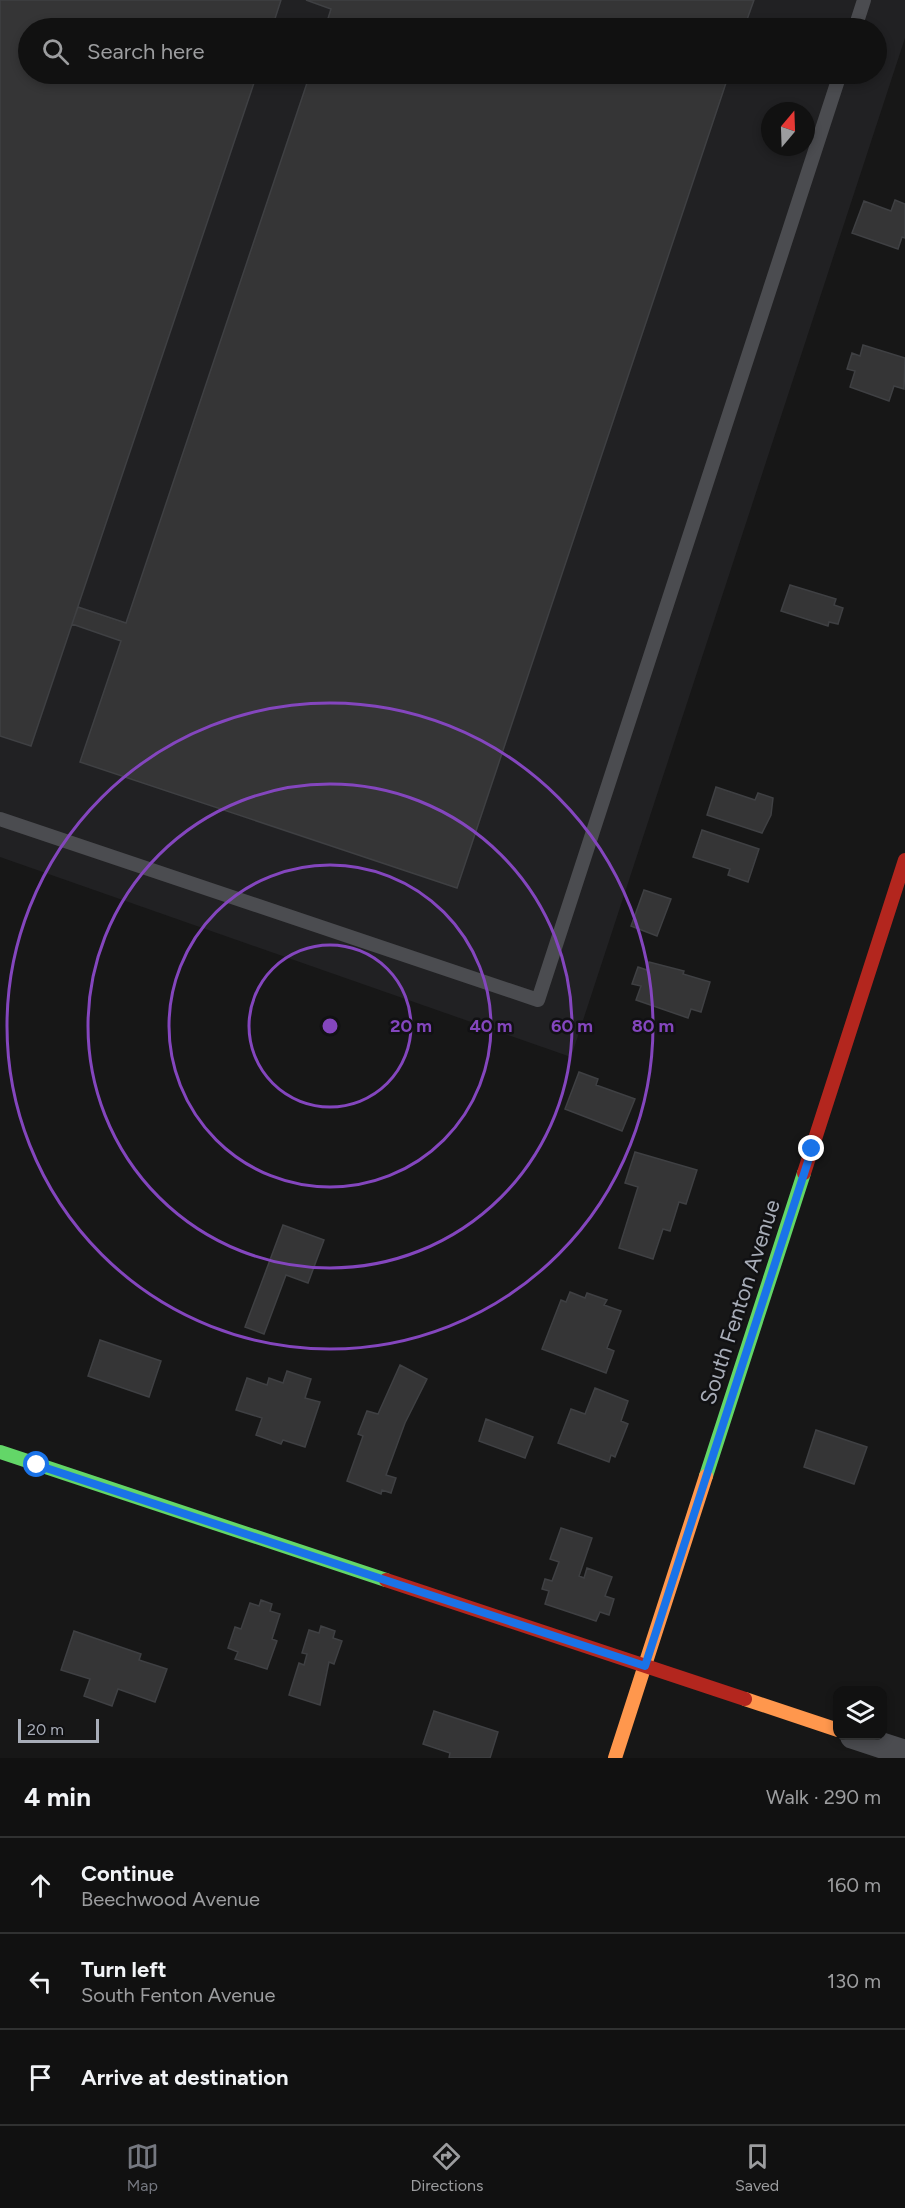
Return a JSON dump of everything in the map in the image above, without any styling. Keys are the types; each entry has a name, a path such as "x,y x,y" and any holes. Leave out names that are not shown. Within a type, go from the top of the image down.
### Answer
{"street":[{"name":"South Fenton Avenue","path":"615,1758 905,860"},
{"path":"0,1452 833,1729"},
{"path":"866,1740 905,1753"}],"lane":[{"path":"858,18 864,0"},
{"path":"0,819 538,1000 837,84"}],"shaded area":[{"path":"0,0 905,0 905,38 571,1057 0,857"}],"building":[{"path":"0,0 281,0 275,18 18,18 18,84 254,84 31,746 0,736"},
{"path":"306,0 754,0 748,18 328,18 331,9"},
{"path":"307,84 726,84 457,888 80,762 121,641 72,624 78,607 126,623"},
{"path":"895,200 905,204 905,238 902,237 898,249 852,233 864,201 891,211"},
{"path":"863,345 905,358 904,389 894,386 889,401 850,387 855,371 847,369 852,353 860,356"},
{"path":"790,585 836,599 834,605 843,608 838,624 829,622 828,626 781,611"},
{"path":"716,787 755,800 758,793 773,798 771,815 762,833 707,815"},
{"path":"702,830 759,849 748,882 728,875 730,869 693,857"},
{"path":"644,890 671,899 657,936 631,926"},
{"path":"649,962 684,971 683,974 710,982 701,1012 691,1009 688,1018 636,1000 641,986 632,984 638,967 647,970"},
{"path":"579,1072 598,1079 596,1085 635,1099 622,1131 565,1109"},
{"path":"635,1152 697,1170 686,1204 679,1202 670,1231 663,1229 653,1259 619,1248 638,1187 625,1183"},
{"path":"283,1225 324,1240 308,1283 286,1275 264,1334 245,1327"},
{"path":"570,1292 585,1298 587,1293 607,1300 604,1305 621,1311 607,1348 614,1351 606,1373 542,1349 561,1300 566,1302"},
{"path":"100,1340 161,1361 149,1397 88,1376"},
{"path":"400,1365 427,1379 405,1423 386,1475 396,1478 391,1493 382,1490 381,1494 347,1481 363,1436 358,1434 367,1411 378,1414"},
{"path":"287,1371 311,1379 305,1398 320,1402 305,1447 283,1440 281,1444 256,1435 262,1418 236,1410 247,1378 267,1385 269,1378 283,1383"},
{"path":"595,1388 628,1401 621,1421 628,1424 615,1457 611,1455 609,1462 558,1443 571,1409 585,1414"},
{"path":"486,1419 533,1437 525,1458 479,1441"},
{"path":"816,1430 867,1447 854,1484 804,1467"},
{"path":"561,1528 592,1538 579,1576 584,1578 587,1568 612,1577 605,1596 614,1599 609,1615 600,1612 596,1621 545,1604 549,1591 542,1589 545,1579 552,1581 559,1562 550,1559"},
{"path":"261,1600 272,1604 270,1611 280,1614 272,1639 277,1641 267,1669 235,1659 238,1652 228,1648 235,1627 241,1629 250,1603 259,1606"},
{"path":"321,1626 335,1631 333,1638 342,1641 334,1664 329,1662 320,1705 289,1695 299,1663 304,1665 307,1654 302,1653 309,1630 319,1633"},
{"path":"74,1631 141,1654 139,1660 167,1669 155,1702 118,1689 112,1706 84,1696 90,1679 61,1670"},
{"path":"434,1711 498,1732 490,1758 449,1758 450,1753 423,1744"}],"traffic: fast":[{"path":"706,1476 804,1173"},
{"path":"0,1452 386,1580"}],"traffic: slow":[{"path":"615,1758 706,1476"},
{"path":"745,1699 833,1728"}],"traffic: jam":[{"path":"804,1173 905,860"},
{"path":"386,1580 745,1699"}],"route":[{"path":"37,1465 645,1666 812,1149"}]}
